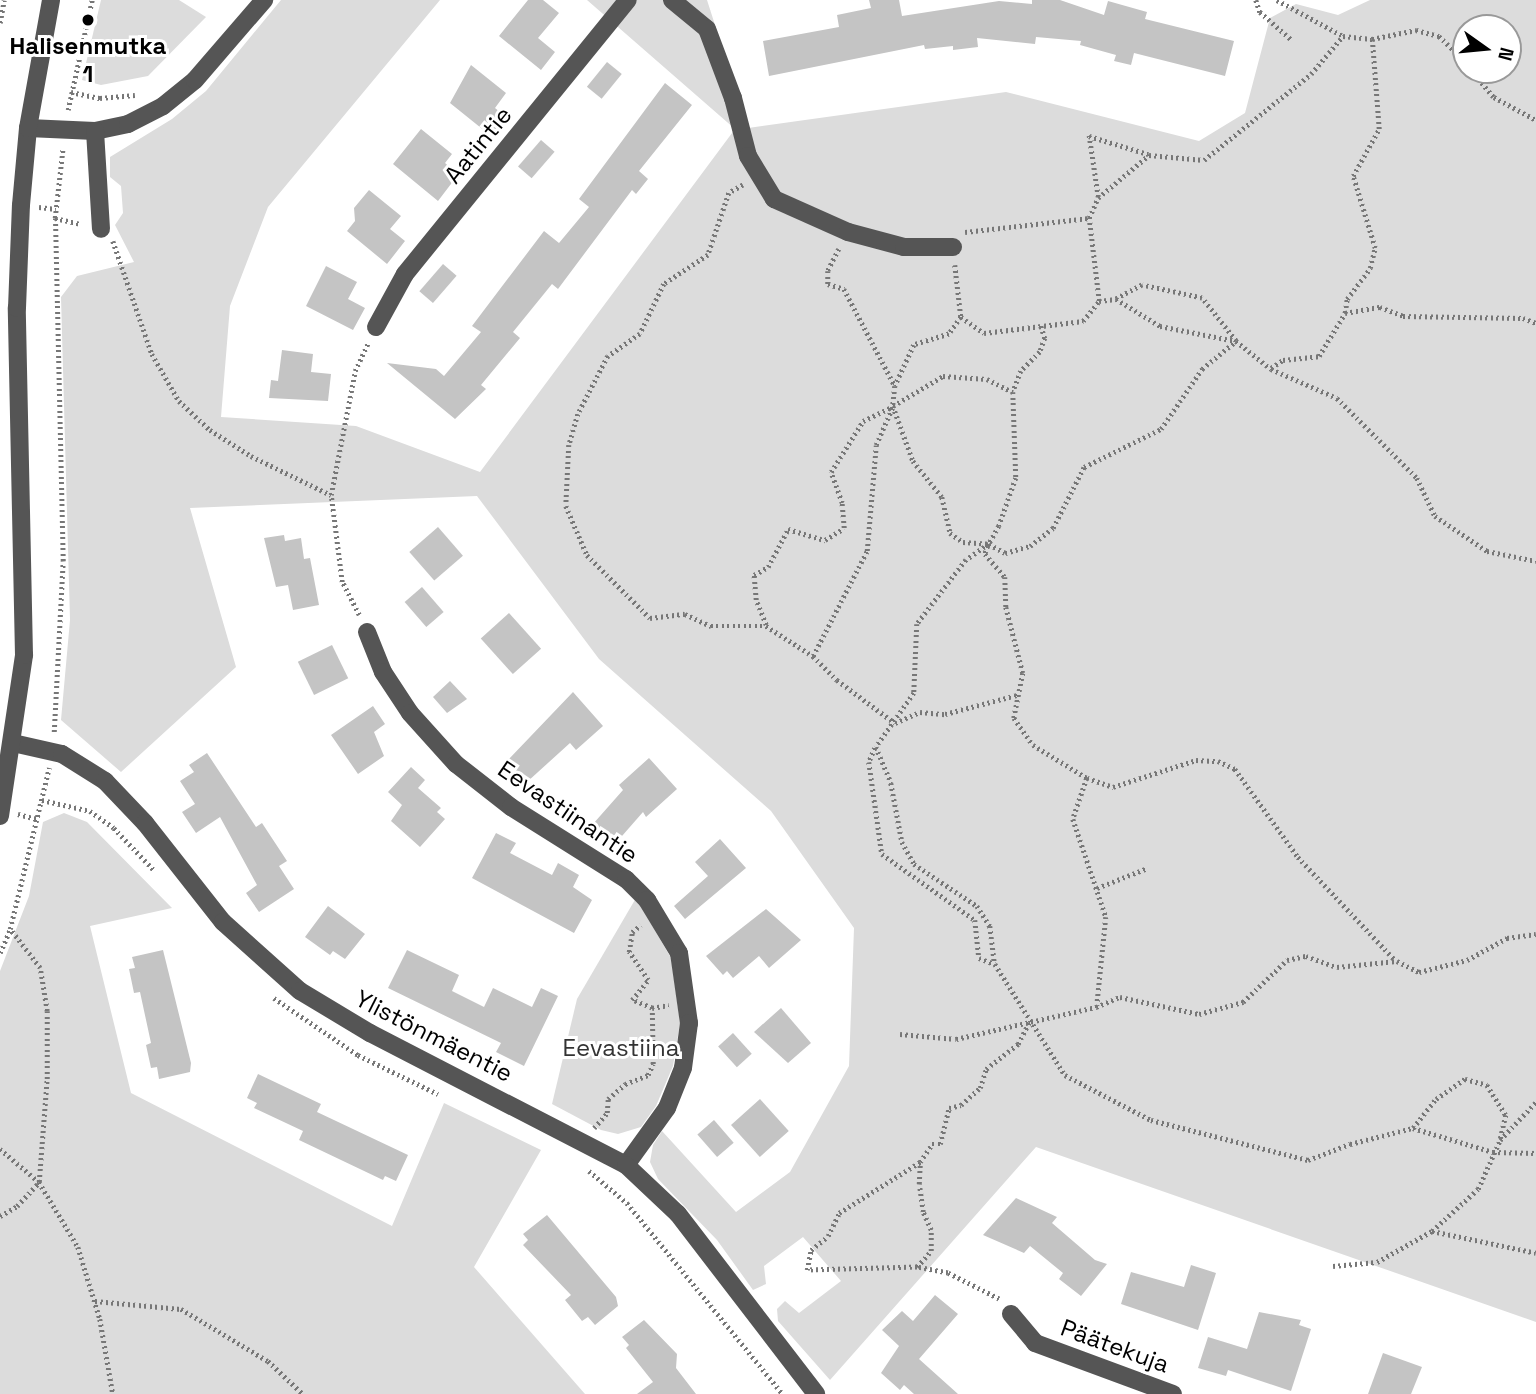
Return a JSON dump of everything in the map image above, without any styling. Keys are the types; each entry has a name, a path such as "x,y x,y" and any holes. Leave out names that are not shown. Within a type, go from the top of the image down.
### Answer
{"street":[{"path":"0,816 8,746 24,655 17,308 28,128 51,0"},
{"path":"28,128 65,132 95,131 128,124 163,106 195,80 264,0"},
{"name":"Aatintie","path":"376,327 405,274 628,0"},
{"path":"672,0 707,29 758,176 774,199 848,232 904,247 953,247"},
{"path":"95,131 101,229"},
{"name":"Eevastiinantie","path":"367,632 383,672 410,713 456,764 511,807 626,878 656,913 679,953 689,1023 683,1068 667,1108 626,1165"},
{"name":"Ylistönmäentie","path":"8,746 52,751 105,781 145,823 223,922 300,990 370,1032 626,1165 678,1214 816,1394"},
{"name":"Päätekuja","path":"1012,1314 1035,1343 1173,1394"}],"path":[{"path":"0,23 4,0"},
{"path":"0,953 10,929 52,751 63,561 55,218 71,92 92,0"},
{"path":"1256,0 1260,12 1292,40"},
{"path":"1277,0 1343,36 1372,39 1416,30 1439,36 1452,49"},
{"path":"1098,198 1089,136 1149,155 1204,160 1311,74 1343,36"},
{"path":"1271,369 1283,360 1319,356 1345,313 1347,299 1370,268 1375,248 1353,176 1379,129 1372,39"},
{"path":"1483,84 1494,97 1536,120"},
{"path":"71,92 100,98 128,98 140,93"},
{"path":"1099,301 1089,218 1098,198 1149,155"},
{"path":"758,176 729,193 708,255 664,284 640,334 607,356 578,414 569,445 566,506 587,555 650,618 685,614 711,626 766,625 813,656 837,680 895,723"},
{"path":"55,218 101,229 122,259 152,354 179,401 210,430 331,495"},
{"path":"813,656 867,551 876,445 893,407 895,386 914,345 949,334 961,317 953,247 965,232 1089,218"},
{"path":"848,232 828,271 828,284 844,289 895,386"},
{"path":"961,317 984,333 1083,321 1099,301 1116,299 1142,285 1202,298 1236,341 1271,369 1337,398 1417,478 1435,516 1487,551 1536,561"},
{"path":"1116,299 1160,326 1236,341"},
{"path":"1345,313 1380,307 1403,316 1523,318 1536,323"},
{"path":"1041,326 1045,338 1040,352 1021,371 1013,392 1016,478 985,554 1005,577 1006,607 1023,673 1014,718 1033,746 1087,778 1113,787 1196,760 1218,761 1235,769 1298,857 1397,961 1419,972 1467,960 1507,938 1536,934"},
{"path":"367,632 342,582 331,495 355,371 376,327"},
{"path":"893,407 913,461 942,497 950,533 963,542 989,544 1005,553 1030,546 1053,528 1084,467 1161,429 1202,369 1236,341"},
{"path":"766,625 756,600 754,575 768,567 788,529 825,540 844,528 842,503 831,472 863,422 943,376 987,379 1013,392"},
{"path":"989,544 967,560 917,624 914,692 876,747 869,762 882,853 975,920 979,958 995,964"},
{"path":"895,723 920,712 945,714 1017,695"},
{"path":"876,747 891,783 902,842 914,864 977,906 990,926 995,964 1065,1074 1151,1120 1308,1160 1350,1143 1413,1128 1493,1152 1536,1153"},
{"path":"1087,778 1073,819 1106,916 1096,1007"},
{"path":"1097,888 1145,869"},
{"path":"607,1114 608,1099 625,1084 648,1075 653,1064 652,1008 632,1000 648,981 629,952 632,932 656,913"},
{"path":"0,1216 17,1206 39,1182 47,1011 40,968 10,929"},
{"path":"900,1034 956,1039 1031,1019 1096,1007 1120,997 1199,1014 1243,1002 1287,960 1306,956 1337,967 1397,961"},
{"path":"1012,1314 995,1294 948,1273 917,1267 807,1269 811,1250 818,1248 847,1206 920,1162 929,1147 940,1144 945,1136 942,1128 949,1108 961,1105 981,1088 986,1069 1017,1044 1031,1019"},
{"path":"1413,1128 1436,1099 1465,1079 1487,1085 1506,1115 1500,1140"},
{"path":"1333,1266 1377,1262 1432,1231 1478,1189 1500,1140 1536,1102"},
{"path":"0,1149 39,1182 78,1247 95,1301 113,1394"},
{"path":"917,1267 931,1251 931,1230 923,1212 919,1184 920,1162"},
{"path":"581,1165 627,1203 783,1394"},
{"path":"1432,1231 1536,1253"},
{"path":"95,1301 181,1309 268,1361 303,1394"}],"green space":[{"path":"101,0 179,0 206,17 148,76 101,85 82,80"},
{"path":"281,0 440,0 268,207 230,306 221,417 356,426 480,472 735,129 587,0 707,0 748,128 1006,92 1199,141 1245,113 1270,18 1296,4 1338,15 1370,0 1536,0 1536,1322 1036,1147 830,1380 778,1321 777,1309 785,1301 799,1313 841,1281 803,1237 764,1266 766,1284 753,1290 717,1240 658,1179 650,1162 653,1145 662,1131 736,1212 790,1172 849,1066 854,928 771,811 599,659 477,496 190,508 236,667 121,772 61,720 70,620 61,297 77,276 134,262 115,225 123,213 121,186 110,177 110,157 172,119 206,91"},
{"path":"64,813 87,822 172,908 90,926 131,1093 392,1226 444,1103 541,1150 474,1267 585,1394 0,1394 0,971 29,896 43,822"},
{"name":"Eevastiina","path":"636,898 671,958 680,1023 673,1066 656,1106 641,1127 618,1134 601,1130 552,1104 577,999"}],"building":[{"path":"528,0 543,0 559,13 538,38 555,52 541,70 499,36"},
{"path":"869,0 899,0 902,16 999,1 1032,4 1032,0 1060,0 1104,15 1108,1 1147,12 1145,19 1234,41 1225,76 1134,53 1131,65 1114,61 1116,55 1080,45 1081,41 1036,37 1035,44 977,38 978,47 953,50 953,46 925,49 924,45 769,76 763,41 839,27 837,15 871,8"},
{"path":"607,62 622,74 602,99 587,87"},
{"path":"471,65 506,93 495,108 506,117 491,136 450,103"},
{"path":"665,83 692,105 639,171 648,179 636,194 632,190 558,289 552,284 513,332 520,338 481,385 486,389 455,419 387,363 436,369 444,376 481,332 472,326 544,231 559,243 589,207 579,199"},
{"path":"421,129 452,154 445,163 451,168 446,174 454,180 438,201 393,164"},
{"path":"541,140 555,152 532,178 518,166"},
{"path":"369,190 401,216 390,229 405,241 387,264 347,231 355,221 354,208"},
{"path":"443,264 457,276 433,303 419,291"},
{"path":"326,266 357,282 348,299 365,308 353,330 306,306"},
{"path":"282,350 313,354 311,372 331,374 328,401 269,398 271,380 278,381"},
{"path":"438,527 463,556 434,581 409,552"},
{"path":"284,535 285,541 301,538 304,559 310,558 319,605 293,610 288,585 276,587 264,538"},
{"path":"422,587 444,612 426,627 405,602"},
{"path":"509,613 541,649 513,674 481,638"},
{"path":"332,645 348,678 314,695 298,662"},
{"path":"450,681 467,699 447,713 433,697"},
{"path":"573,692 603,726 576,750 570,743 527,782 507,761"},
{"path":"373,706 385,724 374,732 384,756 358,774 331,735"},
{"path":"207,753 256,827 262,823 287,861 279,866 294,889 259,912 246,893 257,885 220,817 196,833 182,812 195,804 180,781 194,772 189,765"},
{"path":"649,758 677,789 646,817 643,812 615,844 593,824 623,790 619,785"},
{"path":"411,767 425,780 418,788 441,808 437,812 445,819 420,847 391,821 402,805 388,792"},
{"path":"496,833 516,843 510,853 552,875 558,863 579,875 573,887 592,900 574,933 472,878"},
{"path":"720,839 746,868 685,919 674,906 708,876 695,862"},
{"path":"328,906 365,934 345,959 333,951 330,955 305,937"},
{"path":"766,909 801,940 769,968 759,956 733,978 727,971 723,975 706,956"},
{"path":"163,950 191,1063 190,1072 159,1079 157,1067 151,1068 146,1045 151,1043 140,992 134,993 129,969 135,968 132,957"},
{"path":"407,950 459,975 452,991 484,1007 493,988 532,1007 541,988 558,996 524,1066 496,1052 501,1043 388,988"},
{"path":"781,1008 811,1043 788,1063 754,1032"},
{"path":"733,1033 752,1054 737,1067 718,1046"},
{"path":"258,1074 321,1104 317,1112 408,1155 396,1181 385,1176 383,1180 299,1140 303,1131 254,1108 257,1103 247,1098"},
{"path":"760,1099 789,1131 760,1157 731,1125"},
{"path":"714,1120 734,1143 717,1157 697,1134"},
{"path":"1016,1198 1057,1217 1052,1223 1095,1260 1107,1264 1081,1296 1059,1279 1063,1273 1030,1246 1024,1253 983,1235"},
{"path":"547,1215 616,1297 618,1306 595,1325 588,1317 582,1321 565,1300 571,1295 523,1245 528,1240 523,1234"},
{"path":"1191,1265 1216,1273 1198,1330 1121,1304 1131,1272 1184,1287"},
{"path":"935,1295 958,1314 919,1359 958,1394 914,1394 904,1385 900,1390 881,1373 899,1346 882,1330 902,1311 913,1321"},
{"path":"1259,1312 1301,1320 1299,1325 1311,1329 1291,1391 1228,1370 1226,1376 1198,1368 1208,1337 1247,1349"},
{"path":"644,1320 677,1354 676,1368 696,1394 637,1394 653,1382 626,1348 629,1345 622,1337"},
{"path":"1383,1353 1422,1367 1411,1394 1368,1394"}],"place":[{"name":"Halisenmutka 1","path":"88,20"}]}
